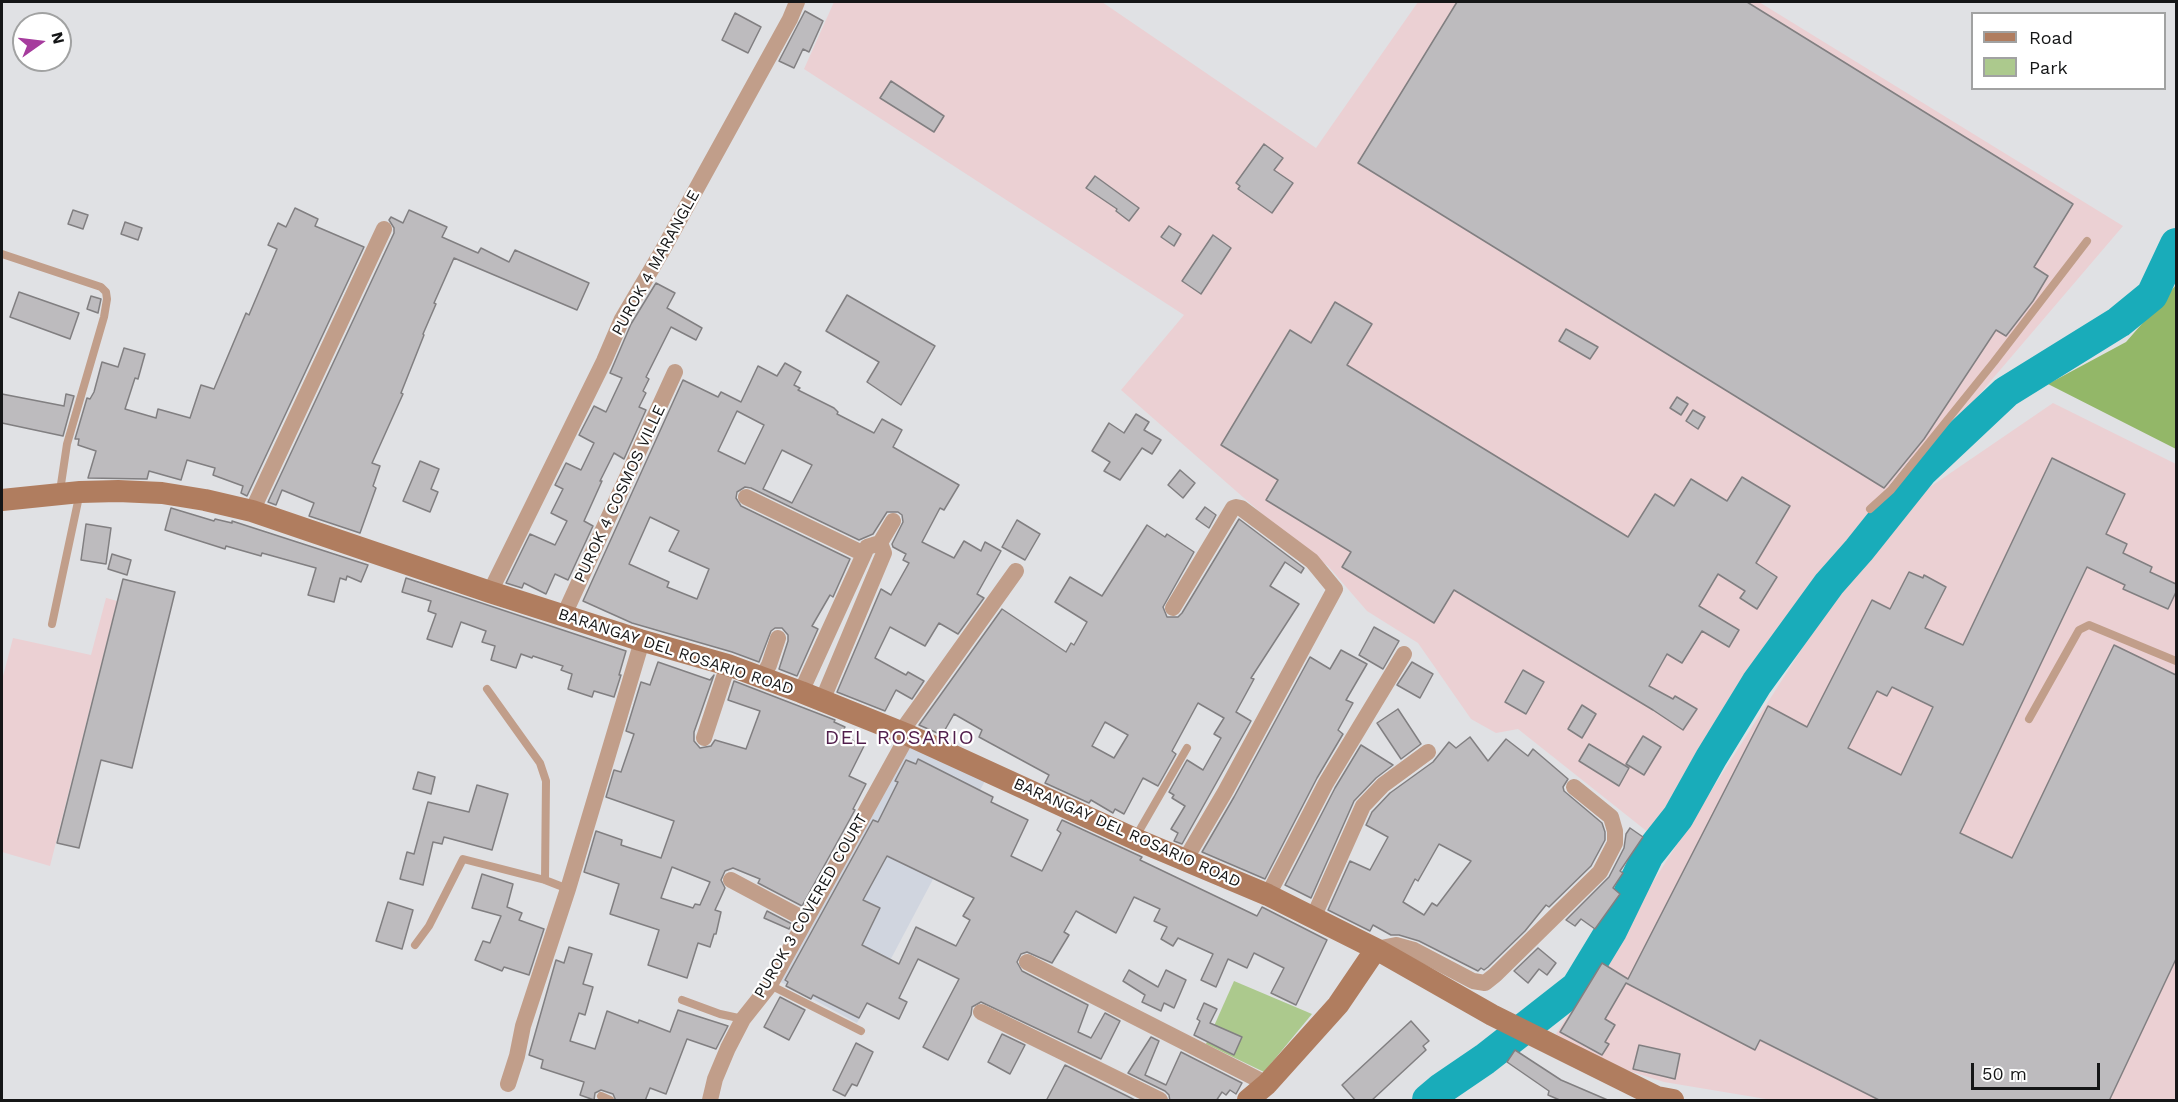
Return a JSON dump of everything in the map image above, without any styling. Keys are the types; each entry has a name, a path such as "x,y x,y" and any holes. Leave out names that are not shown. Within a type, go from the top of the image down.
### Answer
{"main road":[{"name":"BARANGAY DEL ROSARIO ROAD","path":"2,500 118,491 162,493 205,500 252,511 490,592 642,641 728,665 904,734 1135,839 1268,895 1376,949 1492,1015 1662,1099"},
{"path":"1248,1101 1267,1084 1338,1005 1376,949"}],"street":[{"name":"PUROK 4 MARANGLE","path":"490,592 604,361 622,319 790,20 797,2"},
{"path":"252,511 384,229"},
{"name":"PUROK 4 COSMOS VILLE","path":"564,615 675,372"},
{"path":"746,497 864,554"},
{"path":"1173,608 1233,508 1236,507 1241,508 1312,561 1335,589 1226,792 1185,860"},
{"path":"801,692 867,548 880,543 893,521"},
{"path":"822,701 883,558 884,553 880,543"},
{"name":"PUROK 3 COVERED COURT","path":"710,1101 724,1058 743,1019 770,984 904,734 1016,571"},
{"path":"761,679 769,665 778,638"},
{"path":"508,1084 523,1026 568,889 642,641"},
{"path":"1268,895 1326,783 1404,654"},
{"path":"704,738 728,665"},
{"path":"1313,918 1363,806 1383,785 1428,752"},
{"path":"1376,949 1396,945 1414,950 1473,981 1485,983 1495,975 1600,872 1615,843 1615,831 1611,817 1574,787"},
{"path":"731,880 804,919"},
{"path":"1027,962 1267,1084"},
{"path":"981,1012 1160,1101"}],"lane":[{"path":"1870,509 1891,490 1906,472 2087,241"},
{"path":"2,254 101,287 106,292 107,299 67,444 70,493 52,624"},
{"path":"2030,719 2079,630 2089,625 2176,661"},
{"path":"487,689 540,763 546,781 545,880"},
{"path":"1135,839 1187,748"},
{"path":"415,945 429,926 463,859 545,880 568,889"},
{"path":"770,984 861,1031"},
{"path":"682,1000 720,1014 743,1019"},
{"path":"601,1096 609,1101"}],"shaded area":[{"path":"834,2 1102,2 1316,148 1418,2 1759,2 2123,226 1855,540 1749,673 1649,833 1518,729 1496,733 1471,719 1418,643 1367,611 1328,566 1293,541 1121,390 1184,315 804,69"},
{"path":"2053,403 2176,464 2176,1100 1772,1100 1664,1082 1601,1062 1556,1034 1886,517"},
{"path":"103,597 117,601 50,866 2,852 2,680 13,638 91,655 106,598"},
{"path":"906,745 986,779 857,1023 779,981"}],"green space":[{"path":"2176,285 2176,449 2048,384 2126,342"},
{"path":"1234,981 1312,1014 1264,1072 1206,1044"}],"building":[{"path":"1457,2 1747,2 2073,204 2034,267 2048,276 2033,301 2006,336 1996,330 1924,439 1884,488 1358,163"},
{"path":"805,11 823,21 809,52 803,49 794,68 779,61"},
{"path":"735,13 761,27 748,53 722,40"},
{"path":"891,81 944,116 934,132 880,98"},
{"path":"1264,144 1283,158 1274,170 1293,183 1272,213 1238,189 1240,186 1236,183"},
{"path":"1095,176 1139,208 1129,221 1116,211 1117,209 1086,188"},
{"path":"295,208 318,219 315,226 364,247 247,496 241,493 243,486 213,475 215,468 187,460 181,480 149,471 147,479 88,478 96,451 78,445 79,439 75,439 87,398 90,399 94,392 102,362 118,367 124,348 145,354 138,379 135,378 125,409 156,418 158,409 190,418 201,385 214,389 246,313 249,315 277,249 268,245 278,223 286,227"},
{"path":"73,210 88,215 83,229 68,224"},
{"path":"409,210 447,227 442,237 478,253 481,248 509,262 515,250 589,283 577,310 454,258 434,303 436,304 401,393 403,394 372,463 380,466 373,486 376,488 360,533 309,516 314,503 282,490 276,505 268,502 394,233 389,220 391,217 403,223"},
{"path":"125,222 142,228 138,240 121,234"},
{"path":"1169,226 1181,234 1174,246 1161,237"},
{"path":"1213,235 1231,248 1201,294 1182,281"},
{"path":"656,283 675,293 667,308 702,328 696,340 671,327 646,377 649,379 643,391 646,393 639,407 646,410 624,459 614,453 600,481 602,481 584,521 593,526 568,580 555,574 546,594 524,583 522,588 506,583 530,534 555,545 567,521 551,513 563,489 555,485 566,463 581,470 594,443 579,435 594,406 606,412 622,378 610,373 631,324"},
{"path":"19,292 79,313 70,339 10,317"},
{"path":"847,295 935,346 901,405 867,382 879,362 826,331"},
{"path":"91,296 101,299 98,313 87,309"},
{"path":"1335,302 1372,324 1347,365 1628,537 1655,494 1674,506 1691,479 1727,501 1742,477 1790,506 1756,563 1777,577 1757,609 1740,598 1745,591 1718,574 1699,606 1739,630 1729,647 1702,631 1682,663 1667,654 1649,686 1673,699 1675,696 1697,709 1683,730 1454,590 1434,623 1342,567 1351,552 1266,500 1278,480 1221,445 1290,330 1311,343"},
{"path":"1566,329 1598,347 1590,359 1559,341"},
{"path":"785,363 801,372 794,385 800,388 798,390 834,408 837,414 874,433 882,419 902,430 893,447 959,485 944,510 940,508 922,542 954,558 964,541 981,551 985,542 1001,551 977,594 984,598 958,634 939,623 925,646 890,627 875,658 906,675 908,672 924,681 912,699 896,690 885,711 837,692 881,589 891,595 909,563 903,560 906,554 893,547 892,544 903,522 902,515 898,512 887,512 873,534 859,540 751,488 745,487 737,492 736,498 741,506 850,559 833,597 830,595 812,626 818,629 797,676 779,669 788,641 788,635 782,628 775,628 771,631 759,662 632,623 583,601 683,380 718,397 721,392 741,402 758,366 777,376","holes":["737,411 764,425 745,464 718,451","782,450 812,465 792,503 763,489","650,517 679,531 669,551 709,569 697,599 667,587 669,582 629,564"]},
{"path":"2,394 64,406 66,394 74,396 63,436 2,423"},
{"path":"1677,397 1688,404 1681,415 1670,408"},
{"path":"1693,410 1705,417 1698,429 1686,421"},
{"path":"1136,414 1149,422 1144,430 1161,440 1152,454 1142,448 1120,480 1104,471 1110,462 1092,451 1109,423 1124,433"},
{"path":"2052,458 2125,494 2106,534 2127,544 2123,553 2152,567 2150,572 2176,584 2176,592 2168,609 2123,589 2125,585 2087,567 1960,833 2012,858 2114,645 2176,675 2176,959 2109,1101 1881,1101 1760,1040 1755,1050 1626,983 1605,1019 1615,1025 1605,1042 1609,1044 1602,1055 1560,1032 1602,963 1628,979 1768,706 1807,727 1872,600 1890,609 1909,572 1923,578 1924,575 1946,587 1925,628 1963,645","holes":["1892,687 1933,707 1901,775 1848,748 1877,691 1887,696"]},
{"path":"420,461 439,469 431,489 438,492 430,512 403,501"},
{"path":"1180,470 1195,483 1183,498 1168,485"},
{"path":"1205,507 1216,515 1209,528 1196,519"},
{"path":"171,508 214,521 215,519 232,523 232,521 368,565 361,582 347,576 346,580 340,578 334,602 308,595 316,568 262,553 261,556 226,546 225,549 165,530"},
{"path":"1239,519 1304,568 1301,573 1285,562 1270,586 1299,604 1251,678 1254,679 1236,712 1251,721 1182,844 1174,841 1178,833 1171,829 1185,806 1172,798 1174,795 1169,792 1187,760 1203,770 1221,738 1214,734 1224,718 1198,703 1172,751 1176,754 1158,786 1143,778 1124,814 1115,809 1113,813 1091,800 1089,803 1045,783 1049,775 979,737 982,730 954,714 942,735 919,725 1002,609 1066,652 1071,643 1074,645 1087,622 1055,602 1070,577 1102,596 1147,525 1165,537 1167,534 1194,552 1163,607 1167,617 1178,617","holes":["1105,722 1128,735 1114,758 1092,746"]},
{"path":"1017,520 1040,534 1025,560 1002,547"},
{"path":"86,524 111,528 106,564 81,560"},
{"path":"112,554 131,560 127,575 108,569"},
{"path":"406,578 626,651 614,697 594,691 592,697 568,689 572,674 561,670 563,666 533,656 532,658 521,654 516,668 491,660 495,646 482,642 486,631 461,622 452,647 427,639 436,614 428,611 431,601 402,592"},
{"path":"123,579 175,592 132,768 101,760 79,848 57,843"},
{"path":"1374,627 1399,641 1383,669 1359,655"},
{"path":"1341,650 1367,664 1346,700 1353,703 1338,730 1343,734 1317,778 1265,879 1202,852 1310,657 1330,669"},
{"path":"658,662 710,680 714,675 694,732 694,741 700,748 711,746 715,740 746,749 760,711 728,700 734,681 835,720 834,722 845,727 841,735 864,746 849,776 866,784 853,809 855,810 802,906 758,883 760,879 733,868 725,871 721,880 725,888 715,910 721,912 716,934 714,934 710,947 698,943 687,978 648,965 659,930 610,914 619,884 584,872 596,831 622,840 621,845 661,858 674,821 606,797 614,770 621,772 634,734 626,731 641,682 650,685","holes":["672,867 710,882 700,905 695,904 693,908 661,898"]},
{"path":"1412,662 1433,674 1420,698 1397,685"},
{"path":"1523,670 1544,682 1526,714 1505,702"},
{"path":"1582,705 1596,714 1582,738 1568,729"},
{"path":"1398,709 1421,744 1401,759 1377,723"},
{"path":"1643,736 1661,747 1644,775 1626,764"},
{"path":"1470,737 1488,761 1506,739 1528,756 1533,749 1568,779 1563,787 1564,791 1602,823 1605,832 1605,840 1591,866 1549,907 1546,905 1525,931 1488,967 1478,971 1419,941 1391,935 1373,925 1370,931 1328,910 1350,861 1370,870 1388,837 1366,825 1372,812 1390,793 1433,762 1449,742 1456,748","holes":["1439,844 1471,861 1437,906 1432,903 1424,915 1403,902 1415,879 1418,881"]},
{"path":"1589,744 1629,768 1619,786 1579,761"},
{"path":"1361,745 1393,765 1376,778 1354,801 1311,898 1285,885 1335,788"},
{"path":"918,759 993,797 991,802 1028,820 1011,856 1042,871 1061,833 1057,830 1062,820 1142,857 1140,860 1257,916 1262,907 1327,940 1296,1005 1271,993 1284,968 1254,953 1247,968 1228,959 1216,987 1201,980 1213,954 1178,938 1173,946 1161,939 1167,927 1154,921 1160,909 1134,897 1116,933 1076,911 1064,932 1069,935 1052,963 1027,952 1021,954 1017,962 1022,971 1088,1005 1078,1032 1091,1038 1105,1013 1120,1021 1101,1059 981,1002 972,1007 971,1015 948,1060 923,1047 959,979 918,959 899,998 907,1002 899,1019 867,1003 859,1018 813,995 811,999 786,986 788,982 785,980 873,820 878,822 906,760 916,764","holes":["887,856 974,898 963,916 970,920 956,946 916,927 899,964 862,945 880,908 863,900"]},
{"path":"418,772 435,777 431,794 413,789"},
{"path":"477,785 508,794 492,850 444,837 442,844 433,842 423,885 400,879 407,852 414,854 428,802 469,812"},
{"path":"1630,828 1643,837 1620,871 1623,873 1613,888 1620,894 1595,929 1581,919 1575,926 1566,920 1609,877 1624,848 1626,834"},
{"path":"482,874 513,884 507,907 522,913 519,920 544,929 529,975 504,967 502,971 475,960 483,941 490,943 501,916 472,908"},
{"path":"388,902 413,910 402,949 376,941"},
{"path":"767,911 792,924 789,929 764,918"},
{"path":"569,947 592,954 583,984 593,987 585,1015 579,1013 570,1041 595,1049 607,1011 670,1032 678,1010 728,1026 716,1049 687,1039 666,1094 650,1088 645,1101 616,1101 613,1094 601,1090 595,1093 594,1100 580,1095 584,1082 541,1068 543,1060 529,1055 556,960 564,963"},
{"path":"1538,948 1556,963 1547,975 1539,969 1528,983 1514,971"},
{"path":"1129,970 1158,987 1166,970 1186,980 1174,1008 1164,1003 1161,1011 1142,1002 1145,995 1123,981"},
{"path":"780,997 805,1010 789,1040 764,1027"},
{"path":"1204,1003 1217,1009 1210,1023 1242,1037 1234,1055 1194,1035 1200,1021 1197,1019"},
{"path":"1411,1021 1429,1041 1423,1046 1426,1050 1371,1101 1356,1101 1342,1085"},
{"path":"1002,1034 1025,1045 1010,1074 988,1062"},
{"path":"1151,1037 1159,1041 1145,1075 1166,1085 1181,1052 1242,1083 1236,1094 1230,1090 1226,1095 1222,1092 1216,1101 1170,1101 1165,1091 1128,1073"},
{"path":"856,1043 873,1052 857,1086 852,1084 845,1096 833,1090"},
{"path":"1639,1045 1680,1054 1675,1079 1633,1069"},
{"path":"1515,1050 1561,1080 1610,1101 1562,1101 1548,1095 1549,1091 1507,1062"},
{"path":"1065,1065 1137,1101 1046,1101"}],"waterway":[{"path":"1428,1100 1577,987 1611,931 1648,855 1678,817 1757,683 1829,584 1922,471 2006,392 2119,322 2152,295 2176,244"}],"district":[{"name":"DEL ROSARIO","path":"900,738"}]}
